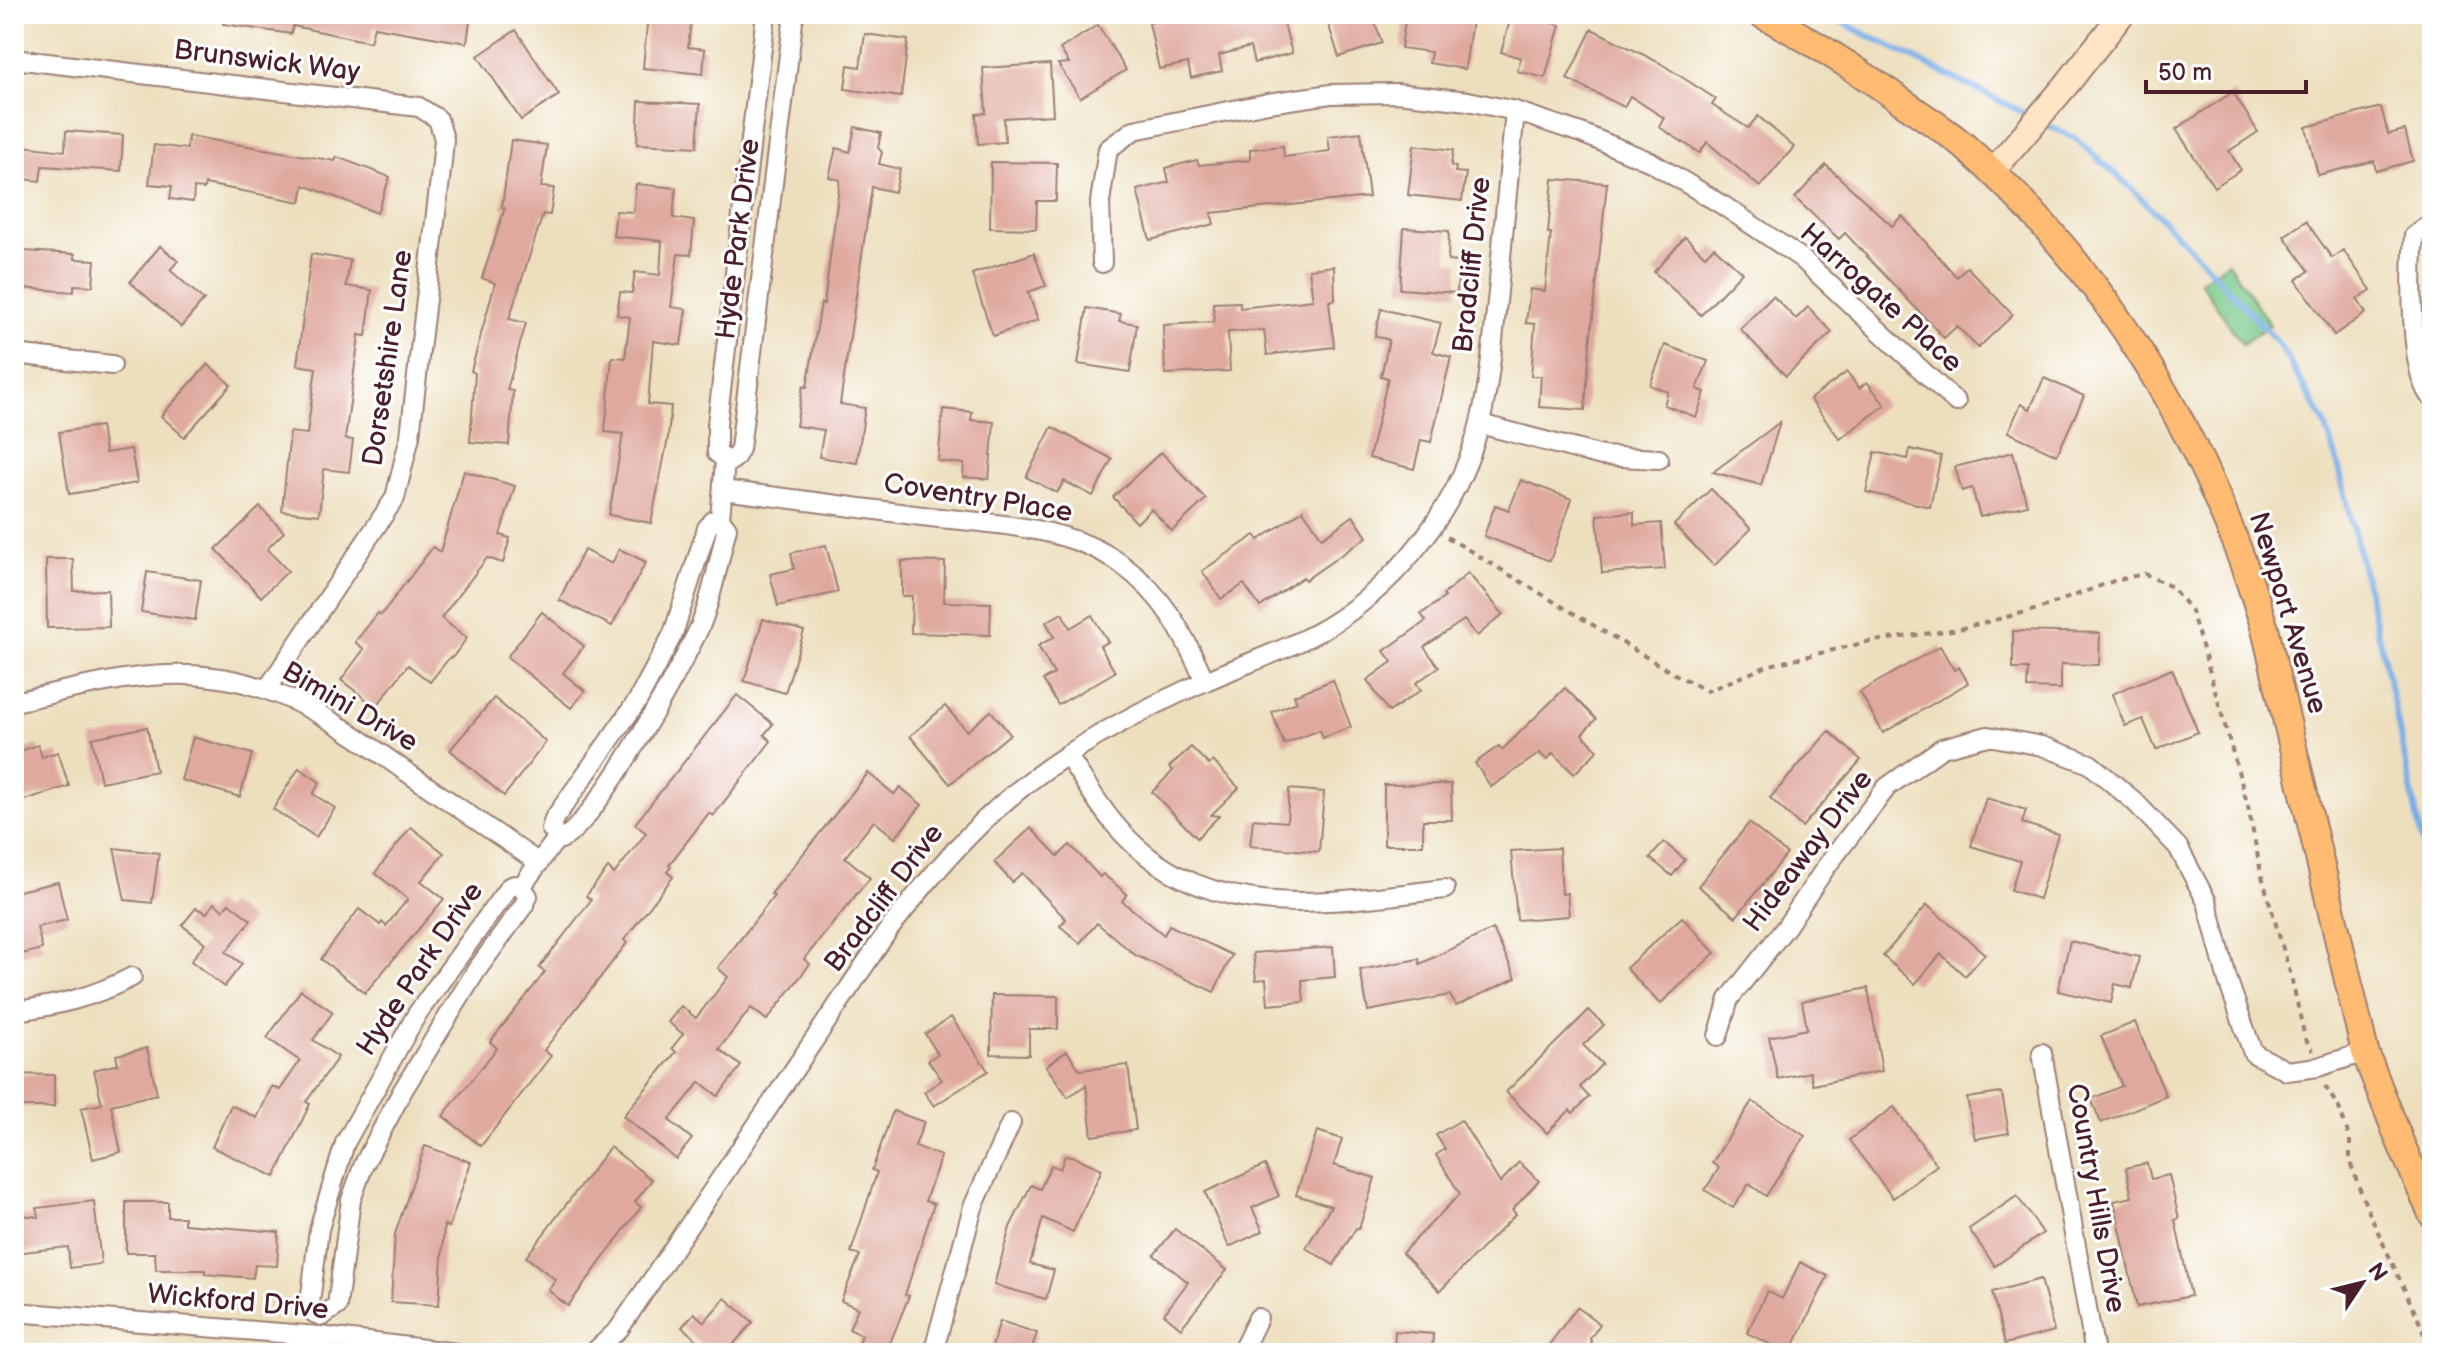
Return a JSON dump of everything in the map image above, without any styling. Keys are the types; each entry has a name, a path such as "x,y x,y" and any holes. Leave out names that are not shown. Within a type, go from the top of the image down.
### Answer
{"main road":[{"name":"Newport Avenue","path":"1761,14 1854,68 1962,144 2062,245 2114,313 2162,385 2207,471 2247,568 2265,629 2365,1052 2432,1214"},
{"path":"1992,172 2122,14"}],"street":[{"name":"Hyde Park Drive","path":"766,14 717,424 717,453 729,462 740,449 794,14"},
{"name":"Brunswick Way","path":"14,59 419,107"},
{"name":"Harrogate Place","path":"1102,263 1100,202 1108,149 1134,130 1268,103 1331,94 1397,93 1468,101 1515,111 1581,133 1651,162 1721,204 1801,258 1956,402"},
{"name":"Dorsetshire Lane","path":"268,688 395,498 410,436 444,139 438,119 419,107"},
{"name":"Bradcliff Drive","path":"593,1353 619,1329 887,932 957,845 1006,799 1067,755 1116,725 1205,681 1326,628 1351,611 1405,560 1442,515 1469,459 1480,424 1492,355 1515,111"},
{"path":"2432,222 2414,236 2412,255 2417,367 2426,393 2432,398"},
{"path":"14,354 112,365"},
{"path":"1480,424 1602,456 1659,459"},
{"name":"Hyde Park Drive","path":"521,887 558,837 551,829 554,819 638,700 673,634 707,528 710,523 720,519 725,461"},
{"name":"Coventry Place","path":"723,490 1026,530 1081,543 1120,563 1153,592 1171,614 1205,681"},
{"name":"Bimini Drive","path":"14,702 117,680 166,675 213,677 268,688 356,736 539,863"},
{"name":"Hideaway Drive","path":"1718,1036 1729,999 1786,927 1826,867 1887,787 1942,748 1988,736 2042,746 2090,764 2135,802 2178,847 2207,902 2227,978 2253,1053 2287,1071 2318,1067 2365,1052"},
{"path":"1067,755 1113,822 1141,851 1168,870 1219,893 1280,903 1338,901 1445,889"},
{"name":"Hyde Park Drive","path":"509,887 521,887 528,896 524,905 459,998 403,1090 364,1164 351,1200 337,1306 322,1316 314,1313 310,1303 319,1229 345,1143 417,1014 509,887"},
{"path":"14,1011 56,1006 101,993 132,977"},
{"name":"Country Hills Drive","path":"2042,1053 2095,1353"},
{"path":"933,1353 973,1207 1011,1123"},
{"name":"Wickford Drive","path":"14,1312 323,1345 457,1353"},
{"name":"Hyde Park Drive","path":"306,1353 323,1345 322,1316"},
{"path":"1241,1353 1258,1318"}],"path":[{"path":"1432,528 1493,567 1707,691 1770,665 1867,642 1972,626 2038,609 2119,579 2145,574 2172,587 2191,611 2204,652 2248,806 2261,873 2291,976 2305,1038 2311,1046 2326,1090 2339,1108 2350,1139 2350,1162 2366,1206 2431,1353"}],"green space":[{"path":"2228,262 2270,325 2242,344 2200,281"}],"building":[{"path":"224,14 471,14 467,43 374,27 370,42 293,26 291,34 223,24"},
{"path":"648,14 692,14 688,47 705,49 703,74 643,68"},
{"path":"1193,14 1281,14 1292,53 1254,63 1250,47 1219,55 1222,71 1191,78 1188,63 1159,69 1149,23"},
{"path":"1325,14 1372,14 1382,43 1339,57"},
{"path":"1406,14 1473,14 1465,69 1429,63 1431,52 1401,48"},
{"path":"1512,14 1560,25 1545,78 1517,71 1521,58 1501,52"},
{"path":"1098,25 1126,70 1080,98 1058,64 1069,63 1060,49"},
{"path":"1592,29 1660,63 1716,99 1712,105 1748,128 1758,116 1794,147 1760,187 1707,142 1700,153 1659,127 1664,118 1630,96 1624,107 1567,79"},
{"path":"516,30 559,95 521,120 478,56"},
{"path":"865,34 908,40 901,97 845,89 848,65 860,67"},
{"path":"1050,64 1053,115 1004,118 1005,142 978,144 976,114 986,113 983,68"},
{"path":"2233,92 2258,132 2229,151 2241,170 2214,187 2176,129"},
{"path":"639,101 700,104 697,147 637,144"},
{"path":"2381,107 2388,134 2405,130 2413,161 2376,171 2374,161 2318,175 2306,127"},
{"path":"855,127 881,133 879,164 900,169 895,192 872,187 840,404 865,408 857,463 819,457 824,430 796,426 803,386 807,387 821,303 824,304 840,180 829,177 836,148 850,152"},
{"path":"66,131 123,135 121,171 42,166 40,181 14,178 14,145 65,151"},
{"path":"1361,132 1369,197 1211,213 1214,224 1150,240 1137,190 1169,182 1166,168 1197,160 1199,165 1250,160 1250,149 1283,146 1284,157 1330,151 1328,136"},
{"path":"188,136 335,161 337,157 390,177 377,213 304,185 301,202 205,184 204,189 194,188 193,202 170,199 172,186 149,184 154,145 187,149"},
{"path":"511,140 547,145 541,187 554,188 550,215 543,214 509,319 526,323 507,390 513,391 509,445 470,442 475,373 471,371 495,283 482,278 505,208 502,207"},
{"path":"1414,145 1453,150 1451,166 1456,167 1455,172 1466,173 1462,201 1408,195"},
{"path":"991,162 1057,163 1056,201 1037,201 1036,229 990,228"},
{"path":"1826,165 1892,226 1902,216 1957,277 1967,267 2013,315 1978,348 1957,326 1944,338 1845,233 1839,239 1795,198"},
{"path":"1553,179 1607,183 1585,410 1539,407 1541,376 1531,376 1535,324 1526,323 1530,289 1545,291"},
{"path":"636,184 676,188 673,218 694,221 691,255 678,254 671,307 686,309 681,345 653,341 648,404 671,406 668,438 651,523 609,515 623,434 605,432 612,357 625,358 630,317 617,315 620,292 632,293 635,272 660,275 662,241 613,236 616,211 633,212"},
{"path":"2306,221 2332,258 2343,250 2371,290 2357,299 2366,313 2334,335 2296,280 2309,271 2284,236"},
{"path":"1404,228 1449,231 1448,261 1459,262 1457,293 1400,289"},
{"path":"1685,237 1705,256 1714,247 1742,272 1701,315 1654,272"},
{"path":"160,246 178,261 170,270 204,300 181,327 130,282"},
{"path":"24,251 75,254 75,259 95,260 93,286 74,285 74,292 21,288"},
{"path":"1034,253 1046,286 1028,292 1038,320 993,336 972,274"},
{"path":"311,254 350,260 346,286 372,290 366,336 359,335 345,439 353,440 349,472 324,469 319,515 282,511 290,432 307,434 316,368 297,365"},
{"path":"1334,266 1335,300 1329,301 1334,347 1267,355 1264,330 1228,332 1230,371 1165,374 1163,325 1214,322 1213,303 1240,302 1240,308 1313,300 1309,269"},
{"path":"1773,296 1796,319 1808,307 1832,332 1786,376 1740,329"},
{"path":"1087,308 1121,314 1119,321 1137,324 1130,372 1078,364"},
{"path":"1381,309 1441,323 1433,352 1451,357 1431,442 1421,440 1414,469 1369,458 1388,378 1381,376 1389,340 1375,336"},
{"path":"1665,345 1708,361 1697,389 1705,392 1696,417 1664,405 1668,392 1650,385"},
{"path":"208,364 231,385 184,437 161,416"},
{"path":"1847,372 1859,388 1867,382 1885,405 1840,439 1810,399"},
{"path":"2044,378 2084,396 2057,455 2008,432 2021,404 2030,409"},
{"path":"943,409 972,412 971,420 994,422 989,479 963,477 964,464 938,461"},
{"path":"1780,422 1761,485 1713,472"},
{"path":"101,426 105,453 131,449 137,483 69,494 59,432"},
{"path":"1052,427 1112,459 1093,496 1064,481 1057,493 1026,477"},
{"path":"1910,449 1941,456 1930,507 1866,492 1875,452 1908,459"},
{"path":"1161,452 1206,499 1172,531 1151,509 1137,523 1113,497"},
{"path":"2013,452 2027,505 1980,517 1972,488 1962,491 1955,467"},
{"path":"464,471 515,486 500,535 510,538 503,563 487,558 441,618 467,638 452,658 430,682 408,665 376,707 341,680 364,649 355,642 378,613 381,615 433,547 440,552"},
{"path":"1521,480 1572,499 1550,561 1484,536 1495,505 1509,510"},
{"path":"1711,489 1751,529 1714,566 1674,525"},
{"path":"260,507 284,532 267,549 288,571 261,597 216,549"},
{"path":"1303,510 1322,538 1353,516 1367,537 1260,607 1244,584 1221,599 1202,571 1255,535 1259,540"},
{"path":"1634,512 1634,525 1661,523 1665,569 1602,573 1597,515"},
{"path":"826,545 838,592 778,606 770,574 794,569 791,553"},
{"path":"619,549 646,562 612,626 559,600 584,550 612,564"},
{"path":"46,559 73,559 74,591 108,590 109,627 47,628"},
{"path":"902,561 945,562 944,602 991,603 990,635 911,633 912,596 902,596"},
{"path":"147,572 201,580 195,620 141,612"},
{"path":"1468,573 1503,614 1477,636 1464,620 1424,647 1439,667 1416,683 1421,690 1389,712 1367,680 1392,662 1384,651 1426,621 1421,614 1445,597 1443,595"},
{"path":"542,612 584,646 563,673 585,691 571,708 507,657"},
{"path":"1062,613 1070,628 1092,615 1108,642 1100,646 1115,672 1058,705 1043,680 1054,674 1038,646 1054,637 1046,622"},
{"path":"763,619 804,631 785,693 744,681"},
{"path":"2013,631 2100,633 2099,665 2061,664 2061,689 2027,688 2028,669 2013,669"},
{"path":"1940,646 1954,670 1959,667 1968,683 1883,733 1860,692"},
{"path":"2172,669 2198,732 2156,750 2143,719 2125,726 2112,694"},
{"path":"1333,680 1351,727 1323,738 1320,730 1284,744 1272,712 1297,702 1294,695"},
{"path":"1565,688 1596,719 1582,734 1598,750 1574,774 1553,753 1547,760 1540,753 1491,787 1475,763 1499,746 1502,750"},
{"path":"737,695 773,724 764,735 771,741 713,816 709,813 669,865 671,867 667,872 673,877 624,940 627,943 544,1050 551,1056 481,1146 443,1116 497,1048 490,1042 545,972 539,968 591,900 586,896 608,868 614,874 646,833 635,824"},
{"path":"494,698 546,742 504,796 450,750"},
{"path":"945,706 967,731 991,711 1010,734 950,784 910,736"},
{"path":"147,727 156,771 101,782 92,738"},
{"path":"1829,731 1861,760 1802,827 1770,798"},
{"path":"193,737 252,754 240,797 181,780"},
{"path":"38,745 42,757 58,752 69,786 18,802 14,790 14,753"},
{"path":"1191,747 1209,765 1213,761 1239,788 1211,815 1219,816 1197,838 1152,792 1173,771 1169,767"},
{"path":"299,768 320,782 313,794 335,808 316,837 273,809"},
{"path":"868,773 894,794 900,787 922,805 895,838 874,821 845,857 870,878 804,959 810,964 767,1020 751,1008 719,1049 741,1066 718,1096 700,1082 669,1120 692,1139 676,1159 623,1116 676,1052 672,1048 683,1034 668,1022 681,1006 696,1018 728,977 718,968 774,896 771,894"},
{"path":"1451,784 1452,820 1423,820 1423,845 1384,845 1384,785"},
{"path":"1289,789 1324,792 1319,852 1250,846 1253,819 1287,822"},
{"path":"1986,798 2026,810 2022,823 2058,834 2039,899 2011,890 2020,861 1971,846"},
{"path":"1749,823 1787,854 1736,917 1698,886"},
{"path":"411,827 444,853 421,881 444,899 365,993 321,959 359,909 386,926 408,899 375,873"},
{"path":"1031,828 1058,856 1070,845 1100,877 1103,874 1127,894 1122,901 1164,935 1169,925 1232,955 1214,992 1135,955 1097,923 1080,943 1060,926 1066,919 1022,873 1012,882 994,862"},
{"path":"1664,842 1685,860 1672,876 1650,858"},
{"path":"114,848 159,853 152,903 125,900"},
{"path":"1559,848 1562,894 1567,893 1569,916 1517,920 1511,851"},
{"path":"58,882 67,920 37,927 42,949 14,956 14,892"},
{"path":"214,903 223,910 229,903 251,920 226,952 242,964 224,987 191,961 205,943 182,925 196,908 207,913"},
{"path":"1927,905 1985,954 1965,976 1941,954 1915,984 1883,956"},
{"path":"1682,917 1715,953 1660,1004 1626,968"},
{"path":"1493,929 1516,978 1456,1006 1450,995 1368,1011 1360,970 1419,959 1420,964"},
{"path":"2070,941 2139,957 2132,988 2115,984 2111,1003 2058,991"},
{"path":"1333,947 1335,977 1302,980 1304,1002 1268,1005 1266,979 1256,980 1253,953"},
{"path":"1868,988 1882,1071 1813,1085 1810,1072 1778,1079 1769,1037 1807,1029 1802,1001"},
{"path":"301,990 333,1012 313,1040 338,1057 306,1102 310,1104 275,1177 212,1147 231,1105 257,1118 272,1086 280,1090 300,1061 267,1038"},
{"path":"992,995 1058,996 1058,1029 1029,1029 1029,1055 991,1054"},
{"path":"1589,1010 1604,1025 1583,1045 1602,1064 1580,1087 1589,1097 1573,1113 1570,1110 1547,1133 1506,1092"},
{"path":"951,1017 988,1071 934,1106 924,1092 942,1080 928,1060 938,1054 925,1034"},
{"path":"2135,1022 2166,1096 2101,1123 2091,1099 2122,1086 2101,1036"},
{"path":"147,1048 157,1094 111,1105 121,1152 93,1159 81,1108 102,1104 94,1070 118,1064 116,1055"},
{"path":"1067,1051 1080,1070 1128,1065 1136,1130 1092,1136 1086,1085 1068,1097 1046,1066"},
{"path":"14,1074 54,1075 54,1107 14,1107"},
{"path":"2002,1093 2009,1133 1975,1139 1967,1098"},
{"path":"1752,1101 1805,1136 1766,1196 1749,1184 1733,1208 1705,1190 1719,1168 1712,1163"},
{"path":"1894,1107 1937,1165 1893,1198 1849,1140"},
{"path":"893,1111 924,1122 915,1146 941,1156 925,1201 934,1204 905,1295 909,1296 886,1353 879,1353 858,1345 862,1335 849,1329 858,1308 841,1301 860,1255 851,1252 877,1172 872,1170"},
{"path":"1461,1120 1500,1183 1519,1162 1539,1181 1512,1210 1516,1214 1440,1291 1402,1253 1460,1194 1436,1155 1445,1149 1436,1135"},
{"path":"1317,1131 1342,1139 1334,1165 1375,1178 1359,1229 1356,1228 1334,1265 1306,1248 1331,1206 1296,1195"},
{"path":"425,1146 471,1162 449,1227 444,1225 439,1305 391,1302 395,1234"},
{"path":"610,1147 652,1180 635,1202 641,1207 568,1306 548,1290 556,1280 526,1257"},
{"path":"1065,1156 1102,1169 1073,1232 1043,1218 1030,1264 1054,1270 1046,1299 994,1285 1010,1227 1031,1185 1040,1189 1051,1165 1060,1169"},
{"path":"2147,1163 2151,1179 2169,1175 2191,1296 2137,1307 2114,1201 2132,1197 2126,1168"},
{"path":"1265,1165 1279,1196 1252,1208 1263,1231 1229,1247 1205,1192"},
{"path":"2017,1196 2043,1233 1995,1266 1969,1229"},
{"path":"94,1201 101,1264 70,1268 68,1247 14,1253 14,1214 39,1217 37,1208"},
{"path":"126,1202 168,1202 168,1217 184,1217 184,1224 279,1232 277,1266 255,1265 253,1278 205,1274 205,1270 156,1270 155,1253 126,1253"},
{"path":"1175,1229 1227,1270 1181,1328 1164,1314 1188,1282 1154,1255"},
{"path":"1800,1262 1828,1276 1788,1353 1747,1333 1767,1291 1782,1299"},
{"path":"2041,1279 2054,1331 2005,1344 1992,1292"},
{"path":"725,1298 753,1322 726,1353 711,1353 682,1327 694,1313 704,1322"},
{"path":"1577,1307 1600,1324 1590,1339 1596,1353 1543,1353"},
{"path":"1000,1321 1037,1333 1030,1353 990,1353"},
{"path":"1395,1331 1433,1334 1432,1353 1394,1353"}],"waterway":[{"path":"1825,14 2030,116"},
{"path":"2043,123 2076,139 2130,187 2198,256 2279,344 2325,424 2337,460 2432,878"}]}
